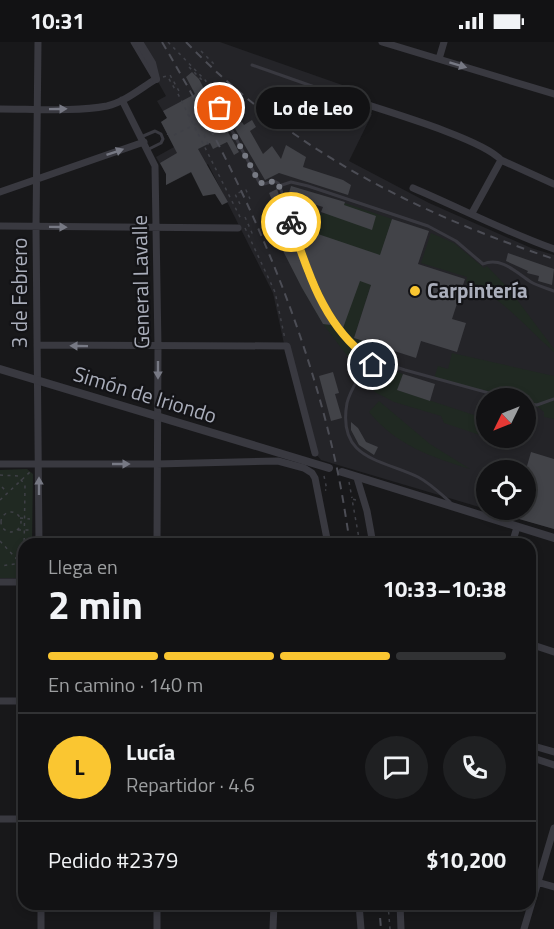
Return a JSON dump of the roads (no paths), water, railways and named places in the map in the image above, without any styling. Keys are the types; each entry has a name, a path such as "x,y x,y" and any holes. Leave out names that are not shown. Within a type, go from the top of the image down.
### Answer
{"street":[{"name":"3 de Febrero","path":"38,42 36,227 39,538"},
{"path":"0,109 108,106 122,100 156,79 152,63 136,42"},
{"path":"382,42 553,92"},
{"path":"439,59 444,42"},
{"path":"343,97 463,138 497,155 501,160 554,184"},
{"name":"General Lavalle","path":"122,100 155,166 158,347 157,538"},
{"path":"0,192 142,140"},
{"path":"472,213 501,160"},
{"path":"413,188 472,213 522,238 554,249"},
{"path":"0,226 157,228 240,226"},
{"path":"37,345 287,346 315,453"},
{"name":"Simón de Iriondo","path":"0,369 158,417 304,468 315,478 327,538"},
{"path":"0,464 157,464 279,458 328,471"},
{"path":"344,476 554,538"},
{"path":"357,478 372,538"},
{"path":"513,538 516,527"},
{"path":"0,582 18,582"},
{"path":"536,646 554,652"},
{"path":"0,701 18,701"},
{"path":"536,747 554,752"},
{"path":"536,760 554,765"},
{"path":"0,819 18,819"},
{"path":"536,889 554,828"},
{"path":"538,882 554,887"},
{"path":"41,910 41,929"},
{"path":"157,910 157,929"},
{"path":"273,929 274,910"},
{"path":"359,910 360,929"},
{"path":"400,910 401,929"},
{"path":"524,929 530,910"}],"lane":[{"path":"252,65 343,97"},
{"path":"220,108 259,182 264,184 274,181 279,186 306,268 344,336 361,352 361,361 365,365 373,365 377,361 378,355 372,348 366,348 361,352"},
{"path":"142,140 155,131 163,136 161,143 147,150"},
{"path":"279,186 291,182 308,186 428,226 456,241 483,264 498,262 534,284 554,291"},
{"path":"377,361 476,389"},
{"path":"365,365 347,405 347,433 352,444 369,457 420,478 460,509"},
{"path":"536,405 554,399"}],"railway":[{"path":"162,42 191,92 243,194 287,299 322,408 338,474 349,538"},
{"path":"186,42 225,80 267,114 356,173 452,221 554,259"},
{"path":"379,910 381,929"}],"place":[{"name":"Lo de Leo","path":"220,108"},
{"name":"Carpintería","path":"415,291"}]}
